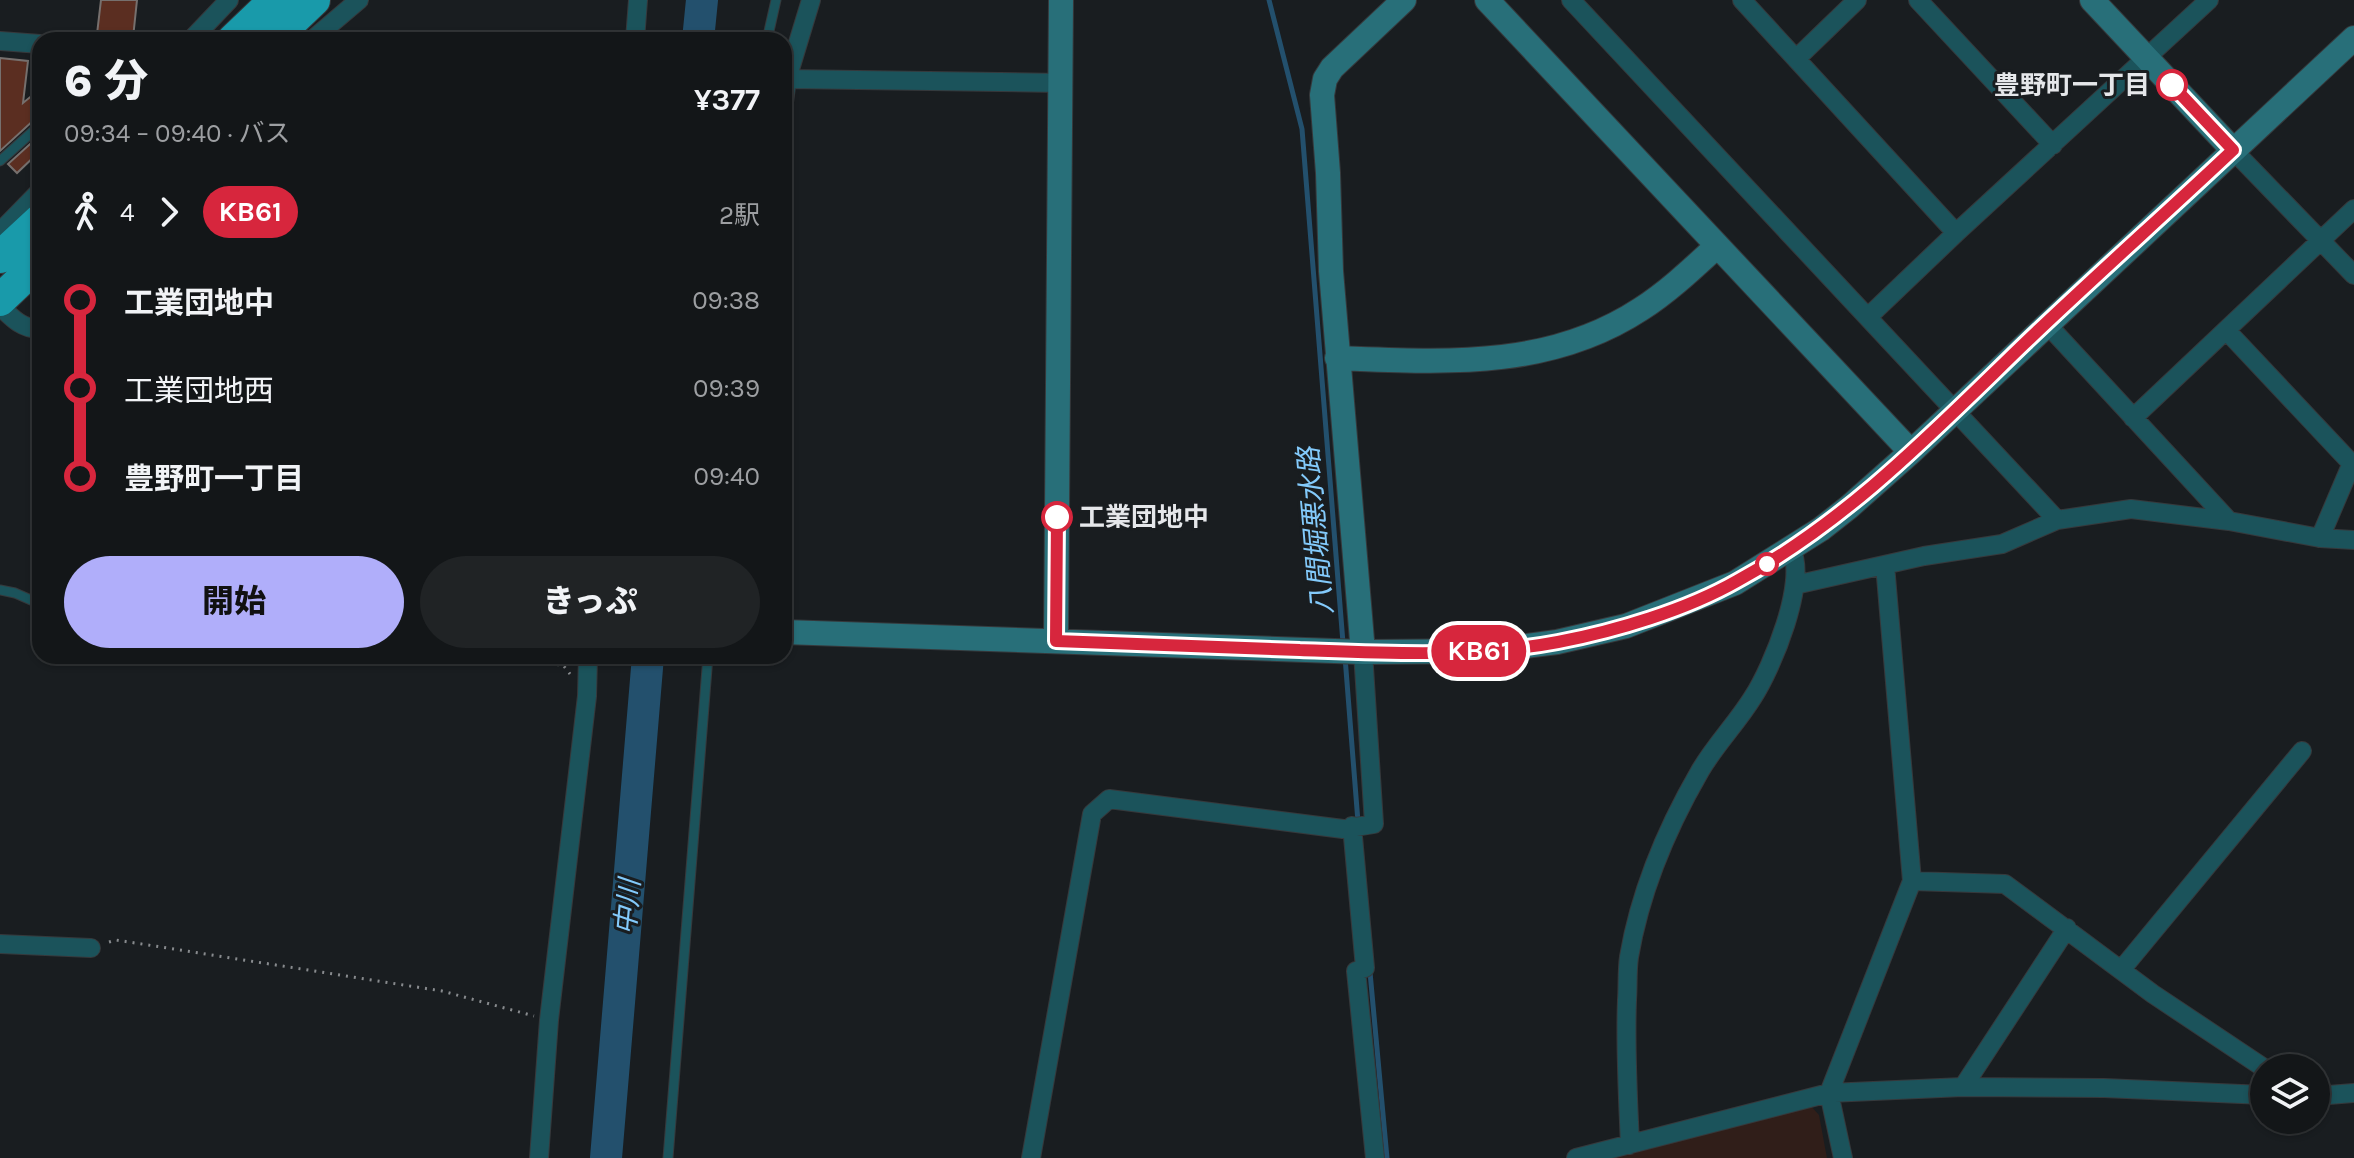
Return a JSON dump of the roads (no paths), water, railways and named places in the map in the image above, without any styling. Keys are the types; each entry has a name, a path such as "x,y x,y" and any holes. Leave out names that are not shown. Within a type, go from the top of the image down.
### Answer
{"highway":[{"path":"241,32 275,0"},
{"path":"280,32 314,0"},
{"path":"0,257 32,227"},
{"path":"0,303 32,270"}],"street":[{"path":"199,32 229,0"},
{"path":"321,32 359,0"},
{"path":"636,32 638,0"},
{"path":"792,63 811,0"},
{"path":"1056,641 1061,0"},
{"path":"1031,1158 1092,814 1109,799 1343,829 1374,824 1350,651 1322,95 1332,68 1404,0"},
{"path":"1487,0 1911,452"},
{"path":"1742,0 1956,233"},
{"path":"1796,59 1857,0"},
{"path":"1918,0 2053,145"},
{"path":"2092,0 2354,275"},
{"path":"1868,317 2209,0"},
{"path":"1583,4 2057,520"},
{"path":"792,632 1350,651 1487,651 1557,642 1626,626 1735,583 1791,549 1849,507 2354,38"},
{"path":"0,41 32,43"},
{"path":"792,79 1061,83"},
{"path":"0,232 32,199"},
{"path":"2133,418 2354,209"},
{"path":"1337,358 1448,362 1490,359 1548,348 1608,327 1641,309 1717,246"},
{"path":"0,303 15,321 32,329"},
{"path":"2046,323 2229,521"},
{"path":"2226,330 2353,464 2320,538"},
{"path":"1795,585 2002,544 2057,520 2131,509 2229,521 2320,538 2354,540"},
{"path":"1630,1145 1626,1032 1629,959 1645,889 1701,769 1754,695 1782,638 1795,585 1795,557 1791,549"},
{"path":"1843,1158 1829,1093 1912,881 1885,565"},
{"path":"539,1158 549,1020 587,696 588,664"},
{"path":"2121,970 2302,751"},
{"path":"1359,826 1365,968 1356,971 1375,1158"},
{"path":"1912,881 2005,884 2121,970 2250,1058"},
{"path":"1963,1087 2067,928"},
{"path":"0,944 91,948"},
{"path":"1576,1158 1829,1093 1963,1087 2104,1088 2250,1094"},
{"path":"2330,1095 2354,1093"}],"lane":[{"path":"769,32 776,0"},
{"path":"0,161 32,132"},
{"path":"0,590 32,600"},
{"path":"668,1158 707,664"}],"waterway":[{"name":"中川","path":"699,32 702,0"},
{"name":"八間堀悪水路","path":"1269,0 1302,129 1343,643"},
{"name":"八間堀悪水路","path":"1345,657 1358,822"},
{"name":"中川","path":"606,1158 647,664"},
{"name":"八間堀悪水路","path":"1370,972 1387,1158"}],"place":[{"name":"豊野町一丁目","path":"2172,85"},
{"name":"工業団地中","path":"1057,517"}]}
